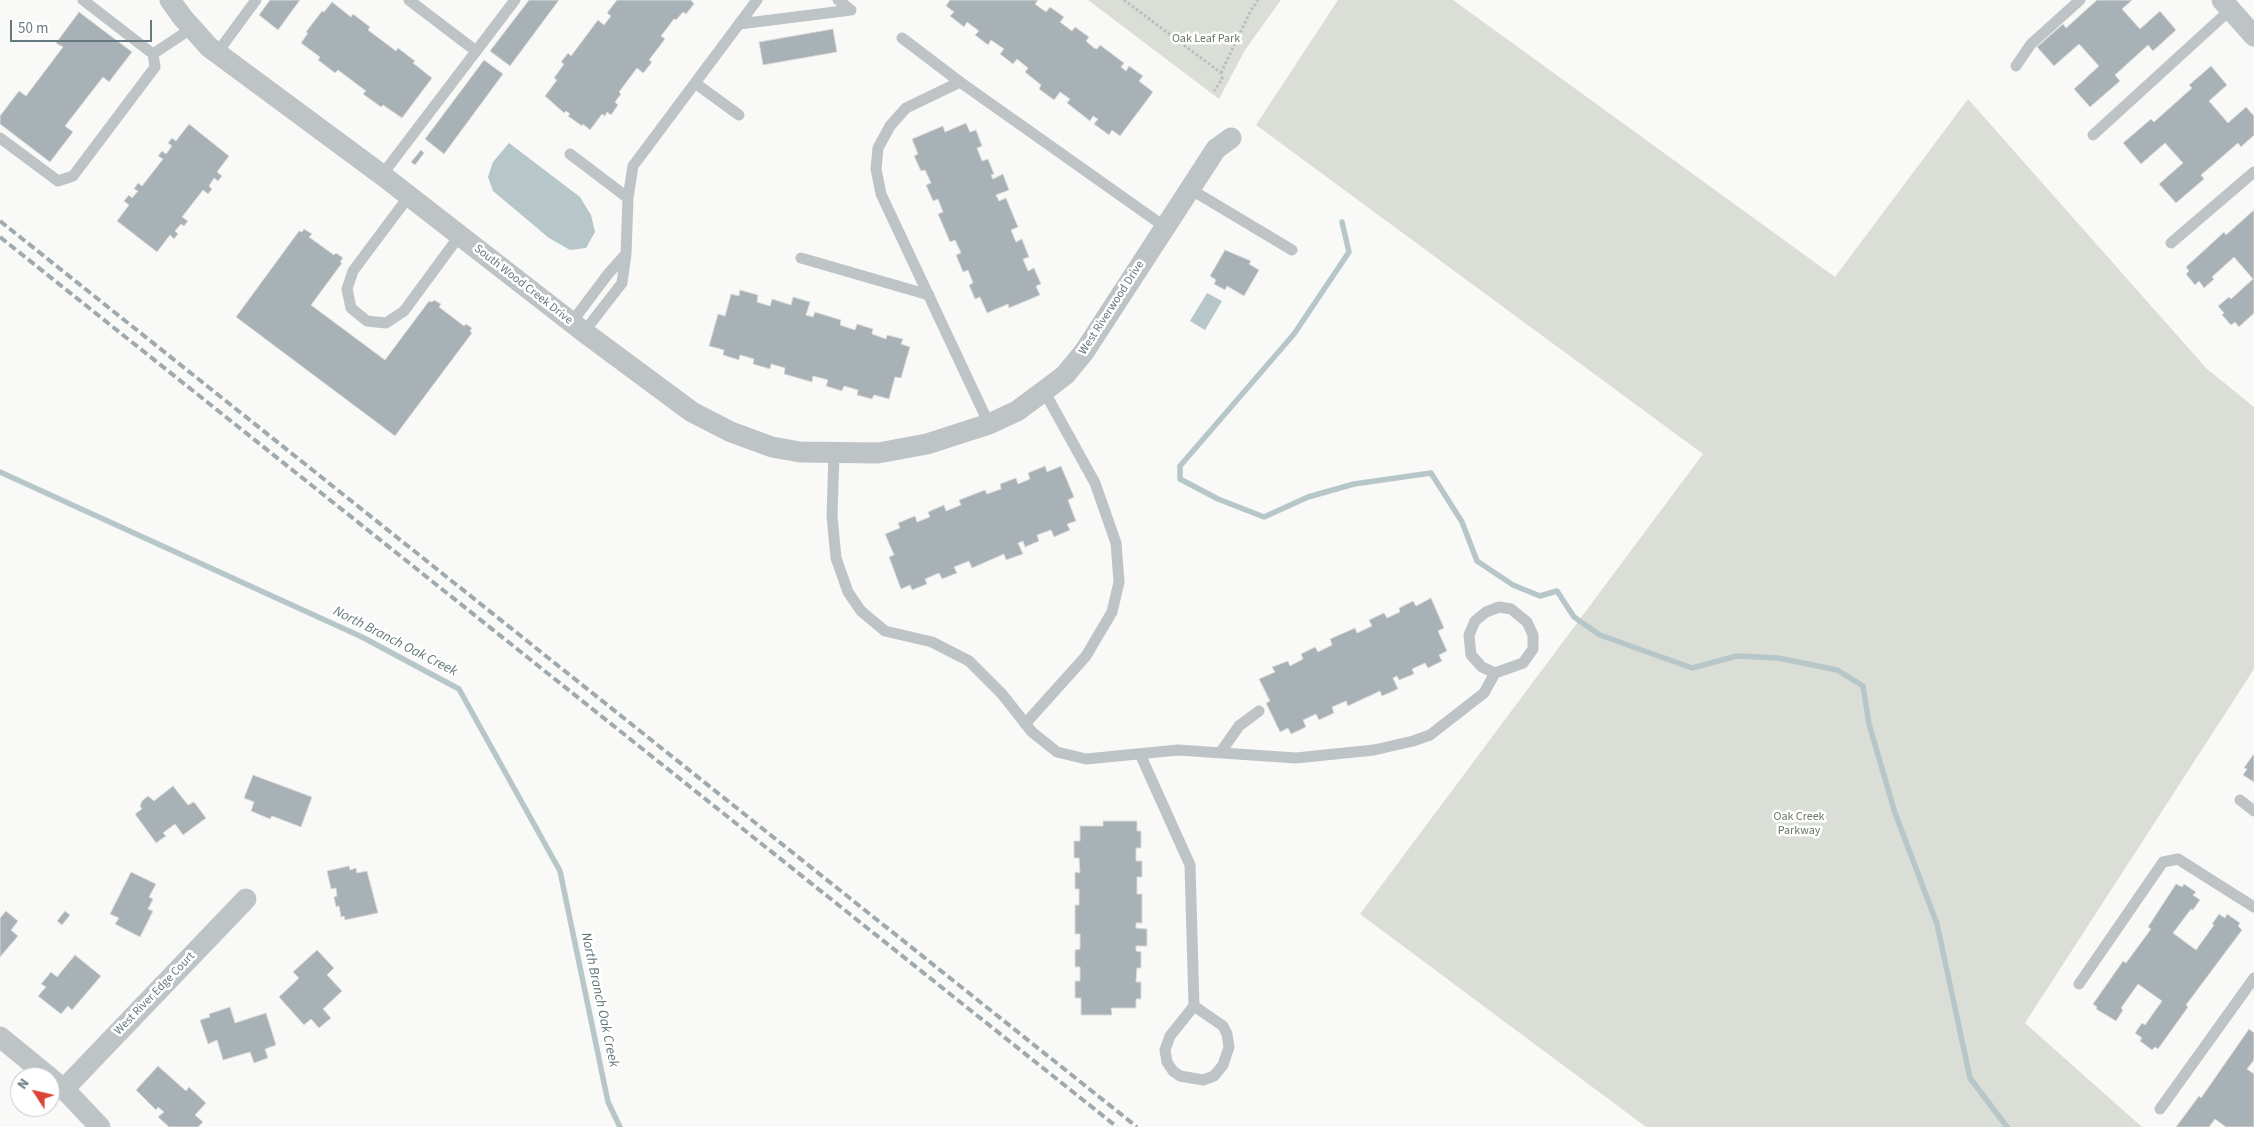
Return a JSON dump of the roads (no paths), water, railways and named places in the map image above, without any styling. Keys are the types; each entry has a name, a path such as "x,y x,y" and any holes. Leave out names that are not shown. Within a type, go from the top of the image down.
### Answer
{"street":[{"name":"South Wood Creek Drive","path":"170,0 192,28 217,53 382,175 578,327 692,412 731,432 772,447 800,452 834,454 878,453 927,444"},
{"path":"2226,5 2254,36"},
{"name":"West Riverwood Drive","path":"927,444 990,424 1016,411 1065,374 1084,352 1216,149 1231,138"},
{"name":"West River Edge Court","path":"60,1076 246,899"},
{"path":"0,1037 38,1067"},
{"path":"60,1086 100,1127"}],"lane":[{"path":"0,138 58,181 74,176 155,67 153,54 83,0"},
{"path":"217,53 256,0"},
{"path":"409,0 476,51"},
{"path":"382,175 514,0"},
{"path":"578,327 622,283 626,254 628,198 633,166 757,0"},
{"path":"739,24 851,10 838,0"},
{"path":"2016,66 2031,44 2080,0"},
{"path":"2094,135 2226,5"},
{"path":"153,54 192,28"},
{"path":"902,38 960,82 1165,227"},
{"path":"960,82 906,108 890,126 878,148 876,170 881,194 990,424"},
{"path":"695,83 739,115"},
{"path":"570,154 628,198"},
{"path":"2171,243 2254,172"},
{"path":"1190,189 1292,250"},
{"path":"409,196 353,271 347,289 351,308 367,321 386,323 404,311 460,235"},
{"path":"578,327 608,274 626,254"},
{"path":"801,258 929,295"},
{"path":"1025,724 1091,650 1112,612 1119,582 1116,543 1095,483 1044,391"},
{"path":"834,454 832,516 836,558 848,592 860,611 884,631 932,642 970,661 1002,694 1032,732 1057,752 1086,759 1178,750 1296,758 1374,750 1413,741 1430,735 1484,693 1494,673 1523,664 1533,649 1533,636 1527,622 1512,608 1499,607 1486,612 1476,621 1469,635 1471,655 1482,667 1494,673"},
{"path":"1220,753 1239,726 1259,711"},
{"path":"1140,754 1190,865 1194,1006 1170,1036 1165,1050 1167,1062 1173,1071 1180,1076 1203,1080 1214,1076 1223,1065 1229,1047 1223,1026 1194,1006"},
{"path":"2240,800 2254,810"},
{"path":"2079,984 2163,862 2178,859 2254,908"},
{"path":"2160,1109 2254,978"}],"waterway":[{"path":"1342,222 1349,252 1294,334 1180,466 1180,479 1218,499 1264,517 1308,497 1354,484 1431,473 1462,522 1477,561 1513,585 1540,596 1557,591 1574,617 1600,635 1692,668 1737,656 1778,658 1837,670 1863,686 1869,724 1895,813 1937,924 1970,1078 2007,1127"},
{"name":"North Branch Oak Creek","path":"0,472 362,637 459,689 560,871 608,1102 620,1127"}],"railway":[{"path":"0,221 1137,1127"},
{"path":"0,237 1117,1127"}],"park label":[{"name":"Oak Leaf Park","path":"1206,39"},
{"name":"Oak Creek Parkway","path":"1799,824"}]}
